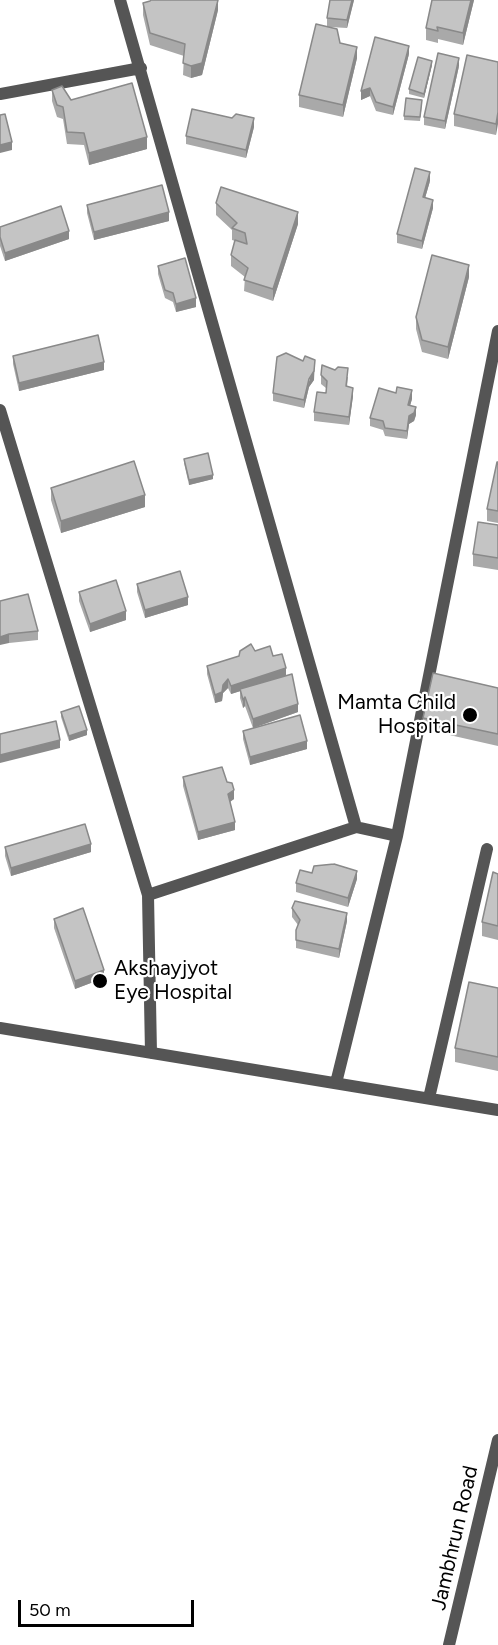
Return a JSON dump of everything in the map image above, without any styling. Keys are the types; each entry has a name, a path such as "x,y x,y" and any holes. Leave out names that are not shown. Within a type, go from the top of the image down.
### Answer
{"street":[{"path":"120,0 356,827"},
{"path":"0,93 141,68"},
{"path":"336,1083 397,836 498,331"},
{"path":"0,410 148,895 150,1053"},
{"path":"148,895 356,827 397,836"},
{"path":"429,1098 487,849"},
{"path":"0,1028 498,1110"},
{"name":"Jambhrun Road","path":"449,1645 498,1440"}],"building":[{"path":"151,0 218,0 202,63 191,66 183,63 185,44 150,33 143,3"},
{"path":"330,0 352,0 347,20 327,18"},
{"path":"432,0 471,0 463,33 437,27 438,31 426,28"},
{"path":"316,24 337,29 340,43 357,47 343,105 299,95"},
{"path":"375,37 409,46 393,107 376,102 370,88 361,91"},
{"path":"438,53 459,58 445,121 424,117"},
{"path":"467,55 498,62 496,124 454,114"},
{"path":"418,57 432,61 424,94 409,89"},
{"path":"132,83 147,137 89,153 84,133 67,132 63,107 57,105 52,90 62,86 71,100"},
{"path":"406,98 422,100 420,117 404,116"},
{"path":"192,109 232,118 236,114 254,118 246,150 186,136"},
{"path":"5,114 12,142 0,145 0,115"},
{"path":"415,168 430,172 423,197 433,200 422,241 397,234"},
{"path":"162,185 169,212 94,232 87,205"},
{"path":"221,187 298,212 273,289 244,280 248,268 231,255 235,240 247,244 245,233 232,228 237,223 216,203"},
{"path":"61,206 69,231 5,253 0,237 0,227"},
{"path":"432,255 469,265 448,347 422,340 416,317"},
{"path":"185,258 196,298 176,304 173,293 165,290 158,266"},
{"path":"98,335 104,362 19,383 13,356"},
{"path":"286,353 303,361 305,356 315,360 314,371 309,379 304,400 273,393 277,357"},
{"path":"322,365 335,370 338,367 348,368 346,386 353,388 349,417 314,412 317,392 326,393 327,381 321,375"},
{"path":"397,387 412,390 408,405 416,407 414,413 409,416 407,431 385,428 383,421 370,418 379,388 396,393"},
{"path":"208,453 213,475 189,480 184,459"},
{"path":"134,461 145,495 61,521 51,488"},
{"path":"498,462 498,511 487,509"},
{"path":"478,522 498,525 498,558 473,554"},
{"path":"180,571 188,597 145,610 137,584"},
{"path":"116,580 126,611 90,624 79,592"},
{"path":"28,594 38,631 0,637 0,601"},
{"path":"251,644 255,651 270,646 273,656 282,654 286,668 231,686 228,679 223,685 222,692 215,695 207,666 239,656 240,651"},
{"path":"433,673 498,688 498,734 423,718"},
{"path":"292,674 298,704 253,719 240,689"},
{"path":"79,706 87,730 69,736 61,712"},
{"path":"300,715 307,741 250,757 243,731"},
{"path":"56,721 60,740 0,755 0,734"},
{"path":"222,767 227,782 232,783 234,790 228,794 235,822 198,832 183,777"},
{"path":"85,824 91,844 11,868 5,847"},
{"path":"334,864 357,871 348,898 296,883 300,870 312,873 314,866"},
{"path":"493,872 498,874 498,926 482,922"},
{"path":"295,901 347,913 339,949 296,940 296,930 300,920 292,908"},
{"path":"83,908 104,970 75,981 54,919"},
{"path":"469,982 498,988 498,1057 455,1048"}],"place":[{"name":"Mamta Child Hospital","path":"470,715"},
{"name":"Akshayjyot Eye Hospital","path":"100,981"}]}
